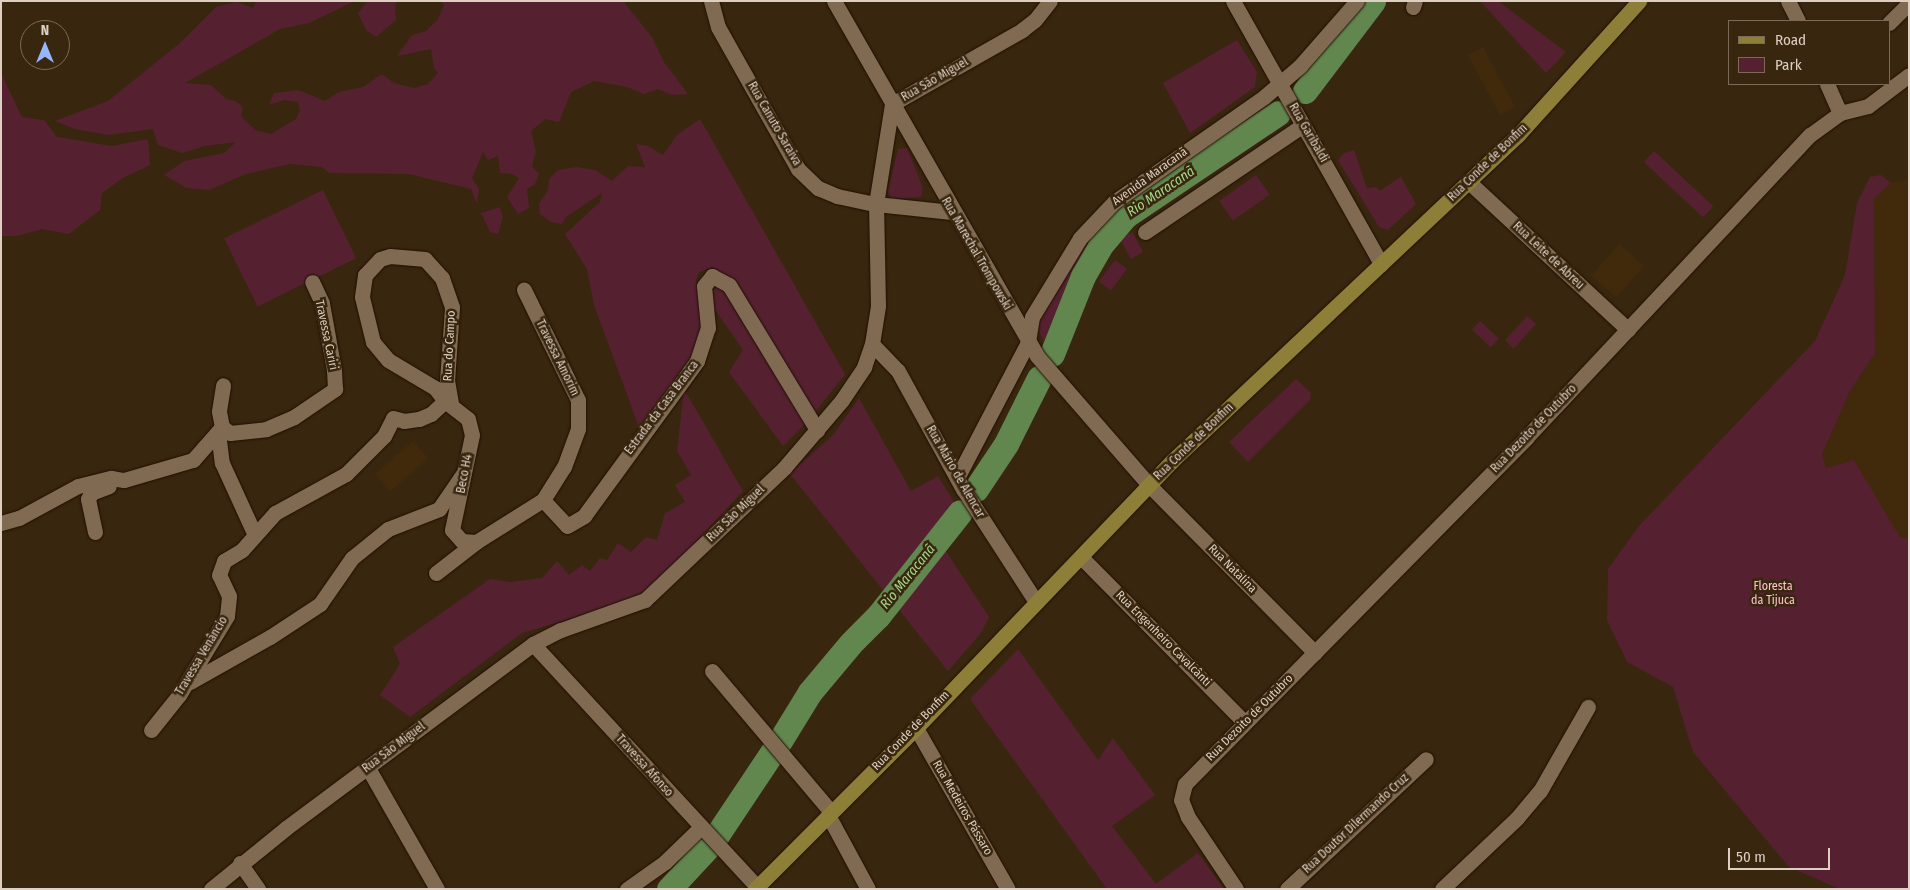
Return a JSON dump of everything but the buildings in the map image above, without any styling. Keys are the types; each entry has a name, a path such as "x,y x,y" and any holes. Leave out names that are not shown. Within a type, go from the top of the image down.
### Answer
{"main road":[{"name":"Rua Conde de Bonfim","path":"756,888 916,728 1149,485 1469,182 1565,86 1578,66 1639,1"}],"street":[{"name":"Rua Canuto Saraiva","path":"711,1 718,27 798,169 818,188 837,196 876,204 952,212"},
{"name":"Rua Marechal Trompowski","path":"834,1 952,212 1037,356 1149,485"},
{"name":"Rua São Miguel","path":"211,889 240,863 533,644 561,630 645,600 784,468 817,430 864,366 872,344 878,306 876,204 892,104 1022,30 1035,20 1050,1"},
{"name":"Rua Garibaldi","path":"1233,1 1382,264"},
{"path":"1788,1 1798,20"},
{"name":"Avenida Maracanã","path":"960,484 1028,342 1032,317 1080,238 1096,219 1137,185 1283,90 1356,2"},
{"path":"1890,22 1909,3"},
{"name":"Rua Dezoito de Outubro","path":"1236,889 1184,808 1181,800 1185,784 1244,722 1315,653 1628,330 1810,135 1840,113 1868,106 1909,75"},
{"path":"1829,85 1840,113"},
{"path":"1145,232 1299,118"},
{"name":"Rua Leite de Abreu","path":"1469,182 1628,330"},
{"name":"Rua do Campo","path":"390,256 425,259 442,278 452,307 447,381 448,402 436,388 388,360 373,342 362,297 365,275 380,259 390,256"},
{"name":"Estrada da Casa Branca","path":"543,500 567,526 584,516 698,361 708,328 704,286 712,276 729,285 817,430"},
{"name":"Travessa Cariri","path":"220,430 230,433 266,429 294,417 335,389 334,370 322,303 312,282"},
{"name":"Travessa Amorim","path":"436,573 476,542 494,534 543,500 564,467 578,429 578,400 524,290"},
{"name":"Rua Mário de Alencar","path":"872,344 898,371 974,508 1036,602"},
{"path":"223,385 219,411 222,463 255,535"},
{"name":"Beco H4","path":"448,402 468,419 472,435 467,470 452,530 462,541 476,542"},
{"name":"Travessa Venâncio","path":"151,730 179,695 220,630 230,608 229,596 220,575 221,565 242,550 275,514 294,500 330,485 346,474 384,436 393,418 404,421 418,419 431,414 448,402"},
{"path":"96,532 89,508 91,492 192,460 220,430"},
{"path":"179,695 188,683 203,673 270,637 320,604 352,558 388,529 439,508 467,470"},
{"path":"1,523 18,518 78,486 110,478 124,480"},
{"name":"Rua Natalina","path":"1149,485 1315,653"},
{"name":"Rua Engenheiro Cavalcânti","path":"1081,557 1244,722"},
{"name":"Travessa Afonso","path":"533,644 756,888"},
{"path":"712,671 829,814 868,889"},
{"path":"1442,889 1516,818 1540,791 1588,707"},
{"name":"Rua Medeiros Pássaro","path":"916,728 1008,889"},
{"name":"Rua Doutor Dilermando Cruz","path":"1287,889 1426,759"},
{"path":"368,768 437,889"},
{"path":"627,889 665,862 709,837"},
{"path":"240,863 258,889"}],"shaded area":[{"path":"1483,47 1515,107 1500,115 1468,55"},
{"path":"1909,179 1909,539 1900,537 1854,460 1826,468 1822,454 1850,391 1875,353 1874,197 1891,183"},
{"path":"1619,244 1644,266 1616,297 1591,276"},
{"path":"413,441 428,458 390,491 375,474"}],"green space":[{"path":"256,1 355,1 309,23 280,29 185,83 211,85 226,99 235,101 243,107 241,116 255,130 271,134 296,119 300,110 298,102 284,100 269,105 274,93 298,90 325,101 339,92 363,87 382,74 394,83 414,88 428,84 438,73 434,68 431,49 397,56 412,35 426,31 438,19 444,5 441,1 623,1 652,37 664,62 688,94 672,95 658,89 644,94 627,87 594,81 571,92 559,122 545,119 531,131 536,152 532,166 539,174 535,184 527,189 529,208 518,214 507,197 519,178 512,174 500,173 498,156 488,160 483,152 472,178 479,189 477,204 471,189 409,174 329,173 322,167 289,164 246,174 209,190 187,188 164,175 184,161 224,153 236,142 205,146 182,153 158,145 153,129 108,135 75,129 55,121 108,101 180,43 216,7 237,2 253,8"},
{"path":"367,1 399,1 395,4 396,20 376,37 366,30 358,13"},
{"path":"1480,1 1498,1 1566,52 1546,73"},
{"path":"1237,40 1257,72 1255,87 1190,133 1163,83"},
{"path":"1,73 22,117 44,120 57,137 112,146 148,139 150,165 123,178 102,193 100,210 69,234 42,229 17,236 1,236"},
{"path":"1269,102 1273,106 1191,158 1158,186 1129,204 1096,239 1075,273 1046,347 1037,326 1065,274 1097,230 1127,202"},
{"path":"700,119 845,374 815,412 737,285 713,267 699,272 696,281 702,326 697,349 640,430 594,305 587,269 565,234 600,202 602,193 566,217 562,224 551,222 540,214 539,204 548,190 549,179 558,170 577,167 595,170 612,181 628,166 645,167 636,144 648,146 663,155 677,135"},
{"path":"907,148 923,188 921,197 892,199 888,192 898,149"},
{"path":"1354,150 1367,188 1377,187 1379,191 1401,177 1416,204 1388,230 1379,227 1338,160 1344,153"},
{"path":"1654,151 1713,206 1703,217 1644,162"},
{"path":"1256,175 1270,195 1233,220 1219,201"},
{"name":"Floresta da Tijuca","path":"1881,175 1891,183 1874,198 1875,353 1850,391 1822,454 1826,468 1854,460 1900,537 1909,539 1909,889 1840,889 1789,867 1693,752 1673,687 1627,662 1607,620 1608,569 1639,526 1815,341 1845,275 1857,203 1870,177"},
{"path":"323,190 356,258 257,307 224,238"},
{"path":"500,207 503,217 498,234 490,232 481,213"},
{"path":"1132,232 1143,252 1131,259 1120,239"},
{"path":"1115,260 1127,269 1111,291 1099,282"},
{"path":"717,286 730,297 805,424 783,446 729,372 743,350 714,308 710,295"},
{"path":"1527,316 1536,324 1514,349 1505,341"},
{"path":"1480,321 1499,339 1491,348 1472,330"},
{"path":"1296,379 1311,393 1310,400 1248,462 1229,442"},
{"path":"684,389 743,491 690,548 644,592 619,604 522,633 410,717 380,695 400,664 393,647 490,579 510,582 542,578 557,561 569,575 582,565 590,571 600,558 607,560 618,543 631,552 646,537 657,540 665,513 685,502 675,485 691,475 677,451"},
{"path":"859,398 911,491 938,476 962,515 942,545 989,617 981,633 948,671 790,474 834,434"},
{"path":"1018,649 1098,760 1113,738 1155,795 1112,826 1156,884 1198,853 1224,889 1107,889 970,699"}],"waterway":[{"name":"Rio Maracanã","path":"1305,91 1373,1"},
{"name":"Rio Maracanã","path":"1052,354 1083,276 1100,246 1125,216 1278,113"},
{"name":"Rio Maracanã","path":"976,489 1006,444 1039,378"},
{"name":"Rio Maracanã","path":"854,640 878,616 960,512"},
{"name":"Rio Maracanã","path":"778,744 810,692 851,643"},
{"name":"Rio Maracanã","path":"717,835 773,751"},
{"name":"Rio Maracanã","path":"669,889 707,848"}]}
